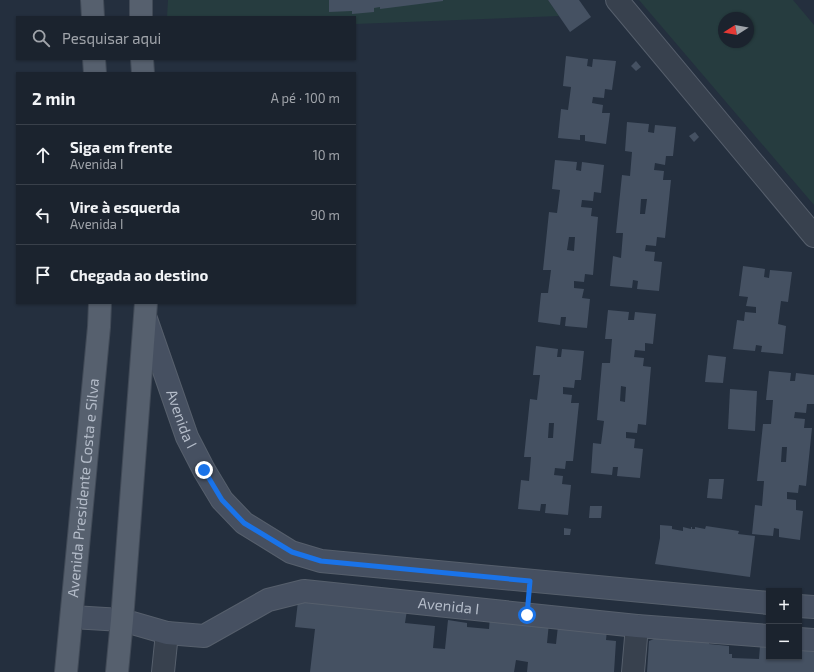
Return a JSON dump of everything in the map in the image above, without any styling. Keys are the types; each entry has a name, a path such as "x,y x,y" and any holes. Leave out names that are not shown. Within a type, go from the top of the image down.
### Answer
{"main road":[{"path":"92,0 93,16"},
{"path":"141,0 141,16"},
{"path":"94,60 95,72"},
{"path":"142,60 143,72"},
{"name":"Avenida Presidente Costa e Silva","path":"66,672 100,327 100,304"},
{"path":"117,672 146,311"}],"street":[{"path":"617,0 814,236"},
{"name":"Avenida I","path":"146,311 187,437 222,500 244,523 292,552 321,561 766,603"},
{"path":"527,615 530,581"},
{"name":"Avenida I","path":"72,617 122,620 167,633 204,636 268,600 304,591 637,626 766,636"},
{"path":"802,606 814,607"},
{"path":"633,672 637,626"},
{"path":"163,672 167,633"},
{"path":"802,639 814,640"}],"green space":[{"path":"168,0 548,0 559,16 356,24 356,16 167,16"},
{"path":"639,0 793,0 814,25 814,205"}],"building":[{"path":"329,0 443,1 380,9 380,7 374,8 374,12 352,14 352,11 329,12"},
{"path":"548,0 579,0 591,17 570,32"},
{"path":"566,56 588,59 587,66 592,67 593,59 616,61 612,90 605,89 604,98 593,97 592,103 603,105 602,113 610,113 606,144 585,141 585,135 580,135 580,140 558,138 561,109 568,110 571,87 563,86"},
{"path":"636,61 641,67 636,71 631,66"},
{"path":"627,122 649,124 648,132 654,133 655,125 676,127 673,156 666,156 665,165 655,163 654,170 664,171 663,180 671,180 665,238 657,237 656,246 646,245 645,251 655,252 654,261 662,262 659,291 637,289 638,281 633,280 632,288 610,286 613,256 621,258 623,233 616,233 622,175 630,176 632,152 625,151","holes":["641,199 647,199 645,214 640,214"]},
{"path":"695,132 699,137 694,142 689,136"},
{"path":"555,160 577,162 576,170 581,171 582,162 604,165 601,193 594,192 593,201 582,200 581,207 592,208 591,216 598,217 593,275 585,274 584,282 574,281 574,288 584,289 582,298 590,299 587,328 565,326 566,317 561,317 560,325 538,322 541,293 548,293 551,270 543,270 549,212 557,213 560,190 552,189","holes":["569,237 575,237 574,251 567,250"]},
{"path":"743,266 765,269 764,277 769,278 770,270 792,272 788,302 781,301 778,324 786,326 783,354 761,352 762,346 756,345 755,351 733,349 737,320 744,321 745,312 756,313 756,307 746,306 748,297 739,296"},
{"path":"608,310 629,312 628,320 634,320 635,312 656,314 653,344 645,343 645,351 635,350 634,357 644,358 643,366 651,367 646,425 638,424 637,433 626,432 626,438 635,439 634,448 643,449 640,478 617,476 618,467 613,467 612,475 591,473 593,443 601,444 604,421 597,420 602,363 610,363 612,339 605,339","holes":["621,386 626,387 625,402 620,401"]},
{"path":"536,346 558,349 557,357 561,357 562,349 584,351 581,380 575,380 574,388 563,387 563,394 572,395 571,403 579,403 573,461 566,461 565,469 555,468 554,475 563,476 562,484 571,485 568,515 545,513 546,504 541,504 540,511 518,509 521,480 529,481 531,457 524,457 530,399 537,400 540,375 533,375","holes":["549,423 554,423 553,438 548,438"]},
{"path":"708,355 726,357 723,383 705,382"},
{"path":"769,371 791,373 790,381 795,381 796,373 814,375 814,404 807,404 806,413 795,412 794,418 805,419 804,428 812,428 806,486 799,485 798,493 787,492 787,499 796,500 796,510 803,511 800,540 779,537 779,529 774,528 773,536 752,534 755,505 762,506 764,481 757,481 763,424 771,424 773,400 766,400","holes":["782,447 787,447 786,462 781,462"]},
{"path":"730,389 757,391 755,431 728,429"},
{"path":"709,479 724,479 722,499 707,498"},
{"path":"590,506 602,506 601,518 589,518"},
{"path":"660,525 672,526 672,529 683,531 683,527 691,529 692,527 692,529 695,529 695,527 705,529 706,526 739,531 738,534 755,536 750,577 655,564 660,538"},
{"path":"564,528 571,529 570,535 564,535"},
{"path":"298,601 407,610 405,623 435,626 433,648 445,649 448,620 467,623 467,627 489,629 490,616 549,623 547,643 556,644 558,626 607,630 606,640 616,641 614,672 527,672 528,662 516,660 514,672 310,672 315,629 295,627"},
{"path":"661,636 709,640 709,644 729,646 729,654 732,654 732,658 759,659 760,646 766,647 766,660 802,660 802,650 814,651 814,672 647,672 649,641"}],"route":[{"path":"204,470 222,500 244,523 292,552 321,561 530,581 527,615"}]}
